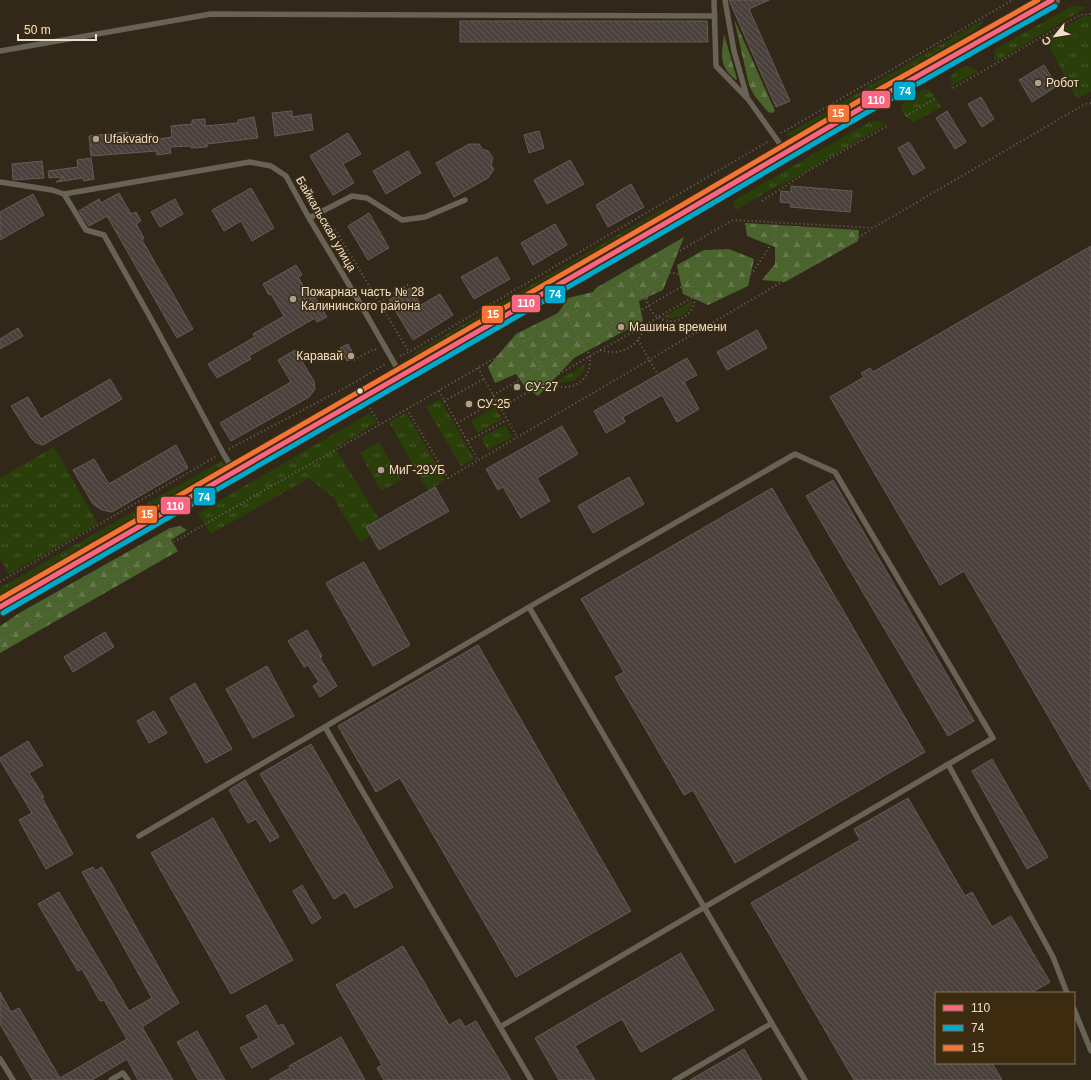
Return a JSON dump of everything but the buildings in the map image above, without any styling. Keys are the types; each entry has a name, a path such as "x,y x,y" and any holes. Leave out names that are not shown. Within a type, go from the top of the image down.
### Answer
{"main road":[{"path":"0,606 676,217 786,151 957,52 1052,0"}],"lane":[{"path":"714,0 716,66 748,99 786,151"},
{"path":"725,0 734,51 748,99"},
{"path":"0,51 211,14 714,16"},
{"name":"Байкальская улица","path":"64,194 250,162 271,166 286,176 308,218 357,298 401,376"},
{"path":"0,182 52,190 64,194 86,230 104,235 234,471"},
{"path":"308,218 352,196 367,198 402,220 425,217 465,200"},
{"path":"139,836 529,607 795,454 835,472 993,738 500,1027"},
{"path":"529,607 805,1080"},
{"path":"325,727 531,1080"},
{"path":"948,764 1053,957 1067,992"},
{"path":"1075,1011 1091,1051"},
{"path":"676,1080 772,1023"},
{"path":"0,1059 12,1080"},
{"path":"111,1080 124,1073 128,1080"}],"path":[{"path":"0,582 223,453 354,382 391,360 409,352 776,136 1013,0"},
{"path":"953,88 1080,15 1091,14"},
{"path":"906,116 936,98"},
{"path":"407,409 448,478 1085,104 1091,102"},
{"path":"762,201 813,168 887,126"},
{"path":"0,641 439,391 732,220 873,228"},
{"path":"500,408 695,296 706,300 753,272 770,246 778,222"},
{"path":"335,229 409,352"},
{"path":"633,278 648,306 652,313 665,321 680,320 686,316 694,303 695,296 693,288 690,282 677,274 669,273 662,275 655,278 650,284 647,299 648,306"},
{"path":"493,395 690,282"},
{"path":"380,302 409,284"},
{"path":"598,298 614,326"},
{"path":"525,341 543,374 554,385 570,387 578,384 584,379 588,372 590,356 567,316"},
{"path":"600,350 608,353 615,353 623,350 638,340 645,325"},
{"path":"541,368 542,354 545,347 550,342 563,337 577,340 583,344"},
{"path":"638,340 658,375"},
{"path":"354,360 374,349 379,350"},
{"path":"478,368 517,437"},
{"path":"444,400 484,378"},
{"path":"439,391 478,460"},
{"path":"457,423 497,401"},
{"path":"468,442 507,420"}],"green space":[{"path":"1072,6 1087,7 995,62 995,49"},
{"path":"1091,16 1091,91 1077,99 1045,38 1082,17"},
{"path":"734,19 775,111 772,113 768,112 754,95 749,85"},
{"path":"983,20 980,27 794,136 786,135"},
{"path":"724,34 737,79 736,80 726,70 722,60"},
{"path":"969,66 978,71 952,86 950,77 958,70"},
{"path":"924,89 930,90 941,107 914,122 903,113 901,105"},
{"path":"877,121 886,124 789,181 776,186 736,210 733,205 735,200 869,122"},
{"path":"666,207 669,213 418,359 414,353"},
{"path":"745,223 859,230 858,241 785,282 762,280 775,264 775,247 747,236"},
{"path":"684,237 663,290 639,301 643,321 574,358 538,396 525,387 516,374 495,383 488,367 516,334 558,313 568,298 593,292 596,288"},
{"path":"729,249 754,259 748,286 708,305 683,294 677,265 704,250"},
{"path":"693,300 686,313 674,318 664,317"},
{"path":"586,364 579,377 567,382 557,381"},
{"path":"440,399 474,459 461,466 426,407"},
{"path":"495,407 502,419 478,433 471,421"},
{"path":"370,413 376,423 335,448 379,519 366,527 371,535 360,542 333,497 309,478 211,534 198,513"},
{"path":"406,413 445,479 428,491 389,422"},
{"path":"505,425 512,437 488,450 481,438"},
{"path":"379,442 401,480 381,491 360,453"},
{"path":"54,447 98,524 9,574 0,558 0,478"},
{"path":"223,460 226,466 0,596 0,588"},
{"path":"180,526 187,530 171,540 178,551 0,653 0,626 21,612 170,528"}],"transit line":[{"name":"15","path":"0,599 672,211 859,101 1038,0"},
{"name":"110","path":"0,607 676,217 863,107 1052,0"},
{"name":"74","path":"3,613 679,223 866,113 1055,6"}],"place":[{"name":"Робот","path":"1038,83"},
{"name":"Ufakvadro","path":"96,139"},
{"name":"Пожарная часть № 28 Калининского района","path":"293,299"},
{"name":"Машина времени","path":"621,327"},
{"name":"Каравай","path":"351,356"},
{"name":"СУ-27","path":"517,387"},
{"name":"СУ-25","path":"469,404"},
{"name":"МиГ-29УБ","path":"381,470"}]}
